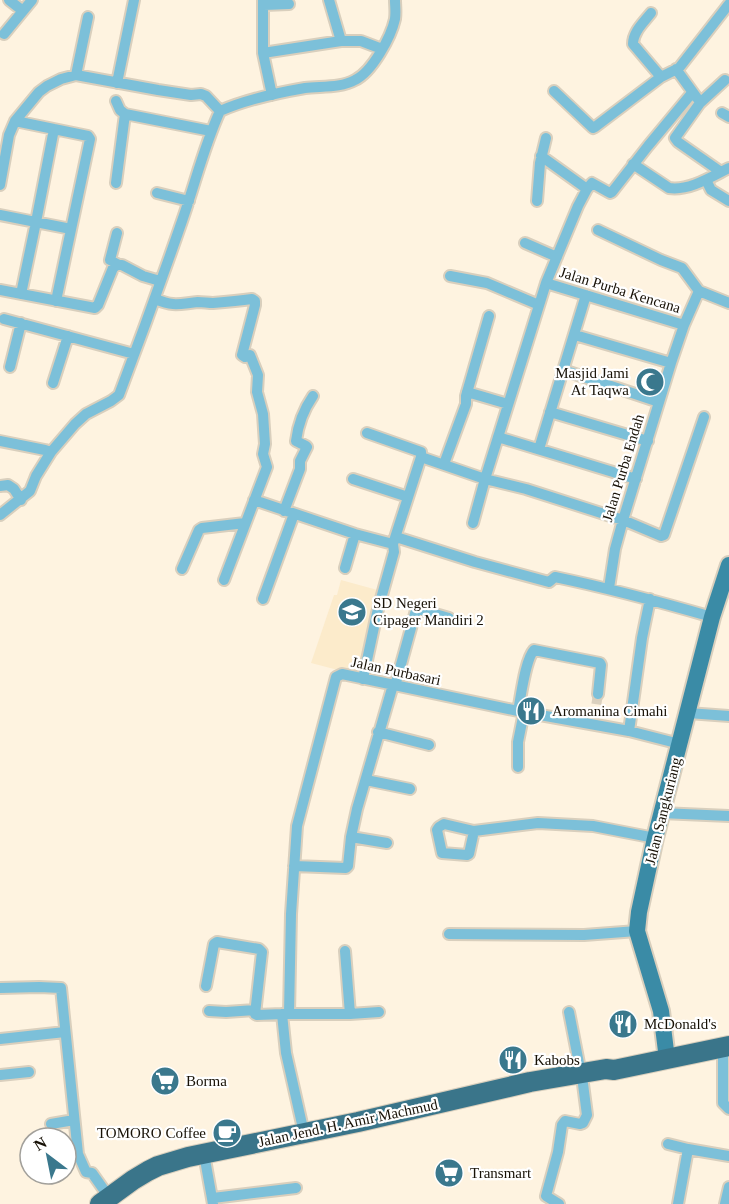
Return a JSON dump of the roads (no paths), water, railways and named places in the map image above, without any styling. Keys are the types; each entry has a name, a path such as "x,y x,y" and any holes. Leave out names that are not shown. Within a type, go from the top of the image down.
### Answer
{"highway":[{"name":"Jalan Jend. H. Amir Machmud","path":"104,1201 133,1180 158,1166 204,1154 530,1082 606,1069 614,1070 666,1056 727,1044"}],"main road":[{"name":"Jalan Sangkuriang","path":"666,1056 661,1011 637,931 639,912 661,813 712,617 728,574"}],"street":[{"path":"9,0 23,11"},
{"path":"4,34 32,0"},
{"path":"117,83 134,0"},
{"path":"328,0 341,41"},
{"path":"0,515 30,491 36,476 51,452 86,414 119,395 220,111 272,94 355,81 370,68 382,49 394,20 395,0"},
{"path":"272,94 263,52 263,2 289,4"},
{"path":"554,91 593,128 661,76 681,66 729,4"},
{"path":"651,13 637,31 633,44 661,76"},
{"path":"76,75 88,17"},
{"path":"263,52 341,41 361,41 382,49"},
{"path":"676,69 700,103"},
{"path":"0,185 9,135 15,121 39,92 61,78 76,75 158,90 201,94 206,96 220,111"},
{"path":"725,80 700,103 675,138 725,170"},
{"path":"473,523 484,479 546,284 587,189 593,183 612,192 692,93"},
{"path":"116,101 120,110 125,114 211,131"},
{"path":"116,183 125,114"},
{"path":"15,121 88,136 90,139 56,301"},
{"path":"21,294 54,129"},
{"path":"537,201 540,163 546,138"},
{"path":"542,156 587,189"},
{"path":"633,164 669,188 682,188 706,180 725,170"},
{"path":"706,180 711,190 729,201"},
{"path":"157,194 189,201"},
{"path":"0,215 71,229"},
{"path":"598,230 682,268 699,291 729,303"},
{"path":"117,233 110,260 143,276 160,281"},
{"path":"525,243 557,257"},
{"path":"0,290 97,307 113,268 119,264"},
{"path":"450,276 486,283 539,305"},
{"name":"Jalan Purba Kencana","path":"546,284 684,325"},
{"name":"Jalan Purba Endah","path":"609,588 615,549 623,519 671,363 699,291"},
{"path":"539,449 586,295"},
{"path":"155,299 167,304 182,305 201,302 231,303 252,299 255,301 242,355 244,357 250,355 258,375 257,392 263,414 265,444 263,454 267,467 224,580"},
{"path":"444,464 466,404 467,393 489,316"},
{"path":"4,319 135,354"},
{"path":"10,367 21,323"},
{"path":"574,335 671,363"},
{"path":"53,383 68,336"},
{"path":"563,370 659,402"},
{"path":"467,393 508,404"},
{"path":"264,599 289,513 300,461 307,447 296,441 298,427 313,396"},
{"path":"550,412 648,441"},
{"path":"422,457 484,479 526,489 623,519 658,536 664,535 704,417"},
{"path":"363,679 377,613 394,552 394,541 422,457 421,452 367,433"},
{"path":"498,437 636,479"},
{"path":"0,441 51,452"},
{"path":"353,479 408,497"},
{"path":"0,486 8,485 14,489 21,500"},
{"path":"254,500 355,534 394,541 549,582 555,577 609,588 712,617"},
{"path":"182,569 202,528 245,523"},
{"path":"345,568 355,534"},
{"path":"630,731 642,638 650,599"},
{"path":"294,866 346,868 349,863 351,837 357,809 416,610 449,618"},
{"path":"518,767 518,742 527,667 534,650 600,663 602,665 598,694"},
{"name":"Jalan Purbasari","path":"304,1133 286,1053 285,1014 294,866 297,826 336,677 342,674 521,712 594,722 680,744"},
{"path":"688,712 729,716"},
{"path":"378,732 429,745"},
{"path":"366,780 410,789"},
{"path":"661,813 729,816"},
{"path":"474,831 538,823 593,825 655,838"},
{"path":"351,837 387,843"},
{"path":"449,934 584,935 637,931"},
{"path":"207,987 214,944 217,942 259,949 262,952 255,1010 257,1016 379,1012"},
{"path":"345,951 350,1014"},
{"path":"0,988 61,988 80,1160 86,1172 92,1173 104,1201"},
{"path":"209,1011 255,1010"},
{"path":"559,1204 546,1196 558,1152 563,1122 583,1123 587,1115 569,1012"},
{"path":"0,1039 65,1032"},
{"path":"727,1044 723,1103 729,1108"},
{"path":"0,1075 29,1072"},
{"path":"51,1124 74,1120"},
{"path":"668,1144 729,1156"},
{"path":"678,1204 688,1149"},
{"path":"204,1154 213,1201 296,1188"},
{"path":"724,1204 729,1187"}],"tunnel":[{"path":"594,719 598,694"}],"place":[{"name":"Masjid Jami At Taqwa","path":"650,382"},
{"name":"SD Negeri Cipager Mandiri 2","path":"352,612"},
{"name":"Aromanina Cimahi","path":"531,711"},
{"name":"McDonald's","path":"623,1024"},
{"name":"Kabobs","path":"513,1060"},
{"name":"Borma","path":"165,1081"},
{"name":"TOMORO Coffee","path":"227,1133"},
{"name":"Transmart","path":"449,1173"}]}
